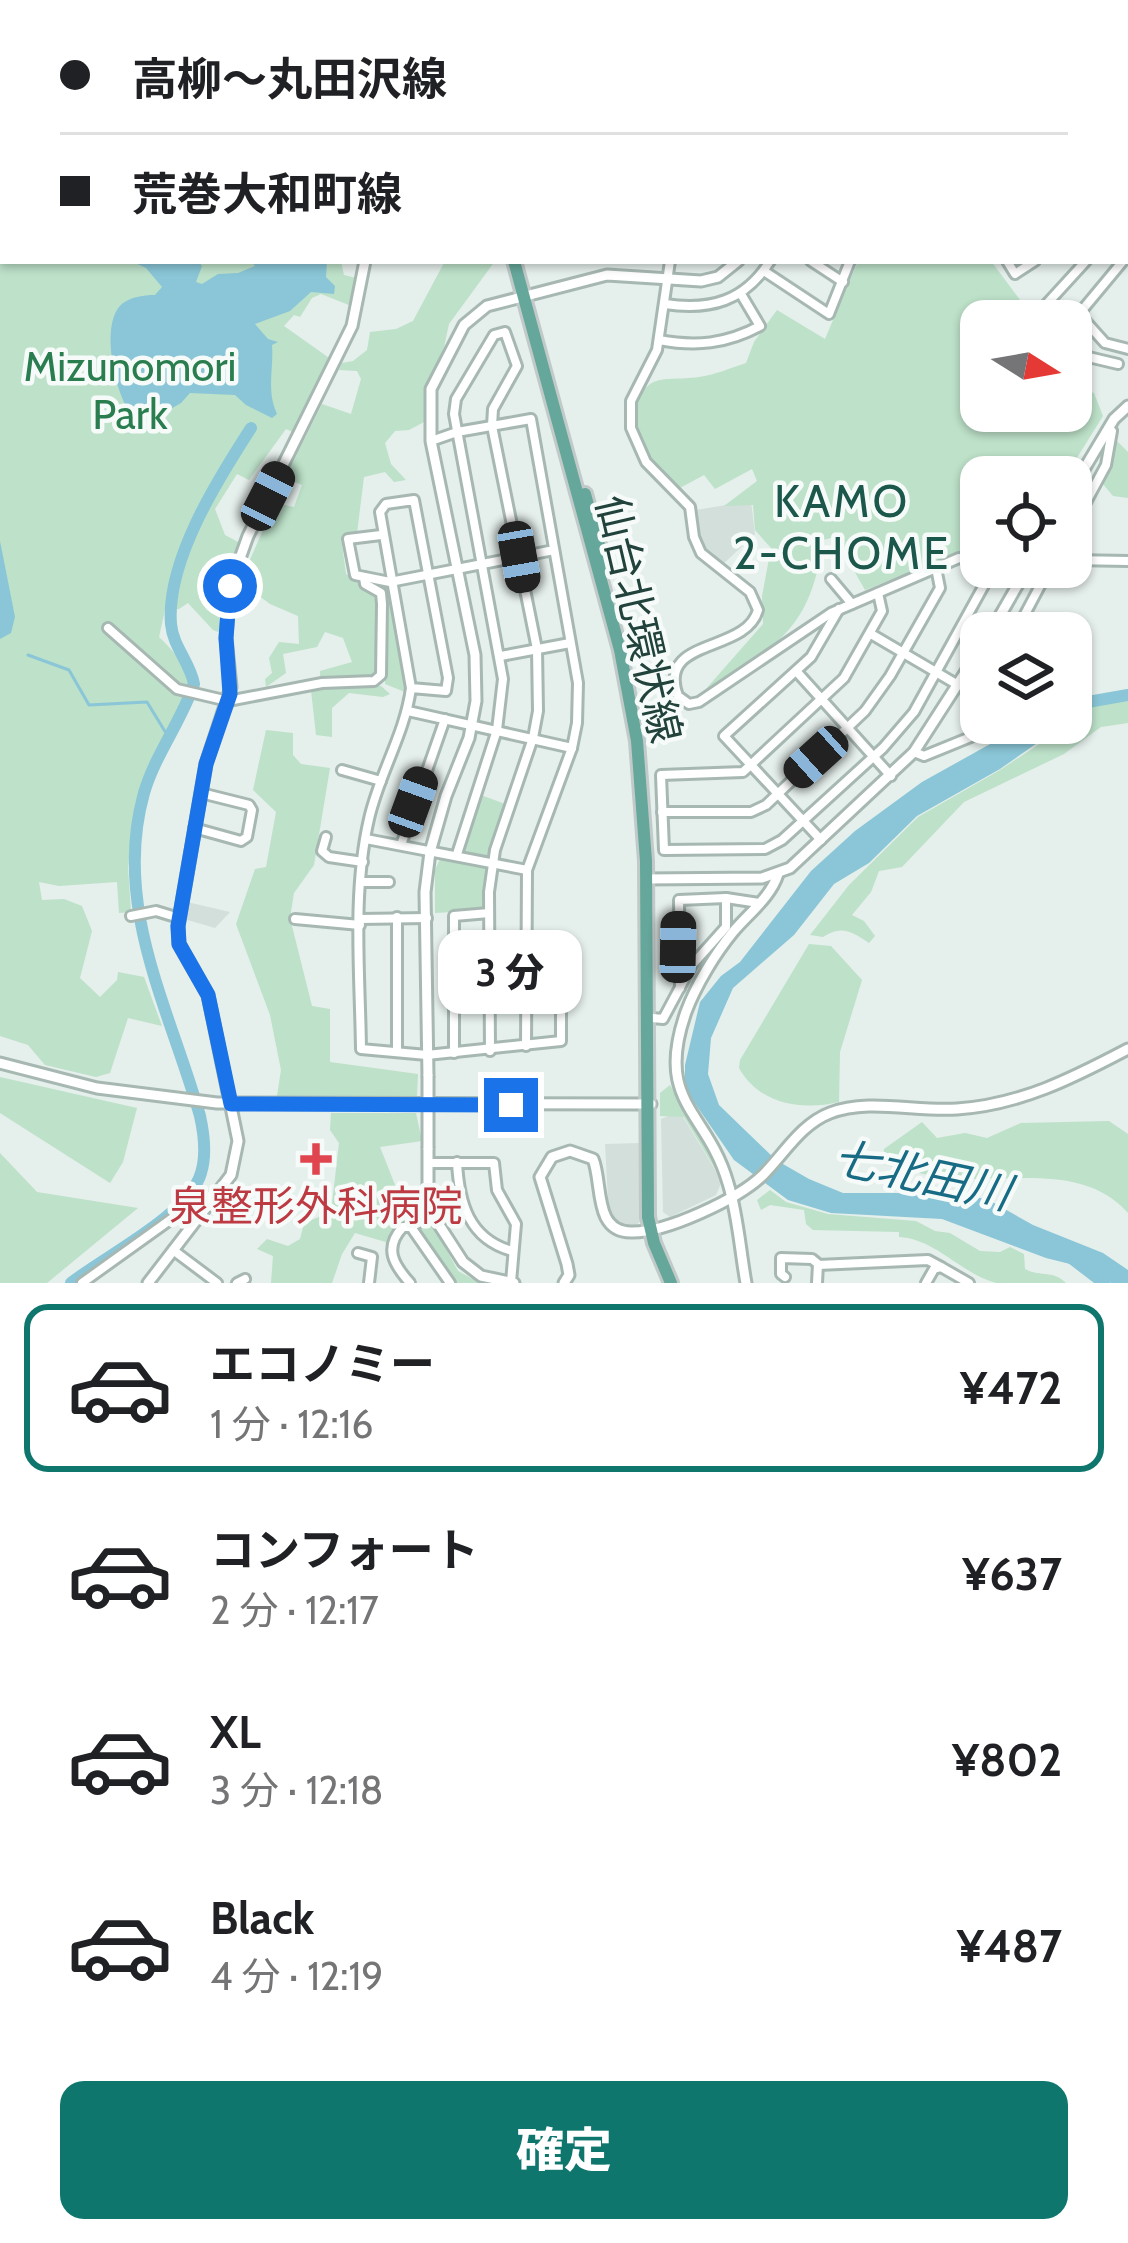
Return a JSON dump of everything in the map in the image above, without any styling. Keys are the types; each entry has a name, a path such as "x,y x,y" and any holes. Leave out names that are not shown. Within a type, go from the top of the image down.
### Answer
{"main road":[{"name":"仙台北環状線","path":"519,264 622,659 639,760 649,879 649,1104"},
{"name":"仙台北環状線","path":"649,879 653,1229 674,1283"}],"street":[{"path":"148,1283 216,1194 237,1158 208,995 179,944 179,918 210,747 231,687 226,638 230,586 248,536 352,326 364,264"},
{"path":"670,264 659,340 631,401 629,420 650,467 688,503 701,553 750,592 758,610 748,629 681,658 675,670 677,696 688,704 699,702 839,609 960,558"},
{"path":"428,1162 494,1163 496,1190 515,1223 513,1283 481,1276 463,1262 432,1214 428,1162 425,892 430,852 472,726 476,655 431,441 431,389 464,326 487,306 608,275 711,279 734,264"},
{"path":"664,304 703,307 741,294 768,264"},
{"path":"816,264 843,282"},
{"path":"764,271 829,314 849,264"},
{"path":"1009,264 1015,274 1030,264"},
{"path":"1050,300 1083,264"},
{"path":"1092,358 1123,365 1128,349 1105,343 1079,314 1120,264"},
{"path":"659,340 709,344 760,326 741,294"},
{"path":"457,854 497,730 503,680 457,432 456,399 494,335 506,332 517,366 493,410 492,426 537,649 538,711 492,863 490,1051"},
{"path":"1092,456 1128,406"},
{"path":"431,441 531,419 571,643 579,703 572,748 526,870 526,1046"},
{"path":"1092,491 1106,465 1112,430 1108,429"},
{"path":"411,688 446,691 446,660 414,500 380,508 411,688 408,711 381,781 366,839 360,922 361,1049 427,1055 561,1041 561,948 489,945"},
{"path":"381,535 348,539 355,575 394,581 554,550"},
{"path":"1092,560 1128,561"},
{"path":"662,812 751,812 766,805 878,694 940,588 936,568"},
{"path":"109,628 177,689 207,697 229,701 322,683 374,681 381,675 381,593 365,584 364,577"},
{"path":"830,579 852,604"},
{"path":"878,593 882,611 844,678 750,765 738,773 661,775 664,850 765,849 802,821 914,712 983,588"},
{"path":"822,841 724,736 797,672 839,609"},
{"path":"649,879 778,874 822,841 914,752 959,686 871,634"},
{"path":"501,656 571,643"},
{"path":"797,672 891,776"},
{"path":"408,711 572,748"},
{"path":"401,845 445,719"},
{"path":"914,752 924,756 960,741"},
{"path":"342,770 381,781"},
{"path":"194,828 241,841 247,837 249,805 201,793"},
{"path":"326,837 322,851 329,857 363,862"},
{"path":"366,839 526,870"},
{"path":"746,1283 723,1167 677,1091 675,1072 686,1013 729,937 774,886 778,874"},
{"path":"361,882 389,883"},
{"path":"652,1018 663,1019 704,947 726,927 725,898"},
{"path":"680,988 679,899 760,903"},
{"path":"131,916 156,910 179,918"},
{"path":"454,1053 454,916 489,913"},
{"path":"397,917 397,1052"},
{"path":"296,919 427,918"},
{"path":"564,1283 569,1275 567,1264 540,1177 552,1157 570,1151 593,1159 602,1211 609,1224 631,1232 653,1229 745,1190 804,1130 832,1112 856,1107 980,1108 1072,1079 1128,1049"},
{"path":"0,1064 97,1088 231,1104 649,1104"},
{"path":"457,1162 464,1210 486,1241 512,1251"},
{"path":"82,1283 195,1202 216,1194"},
{"path":"410,1283 393,1262 396,1234 432,1214"},
{"path":"412,1227 450,1283"},
{"path":"173,1250 217,1283"},
{"path":"358,1253 372,1257 369,1283"},
{"path":"785,1277 781,1258 849,1267 928,1260 969,1283"},
{"path":"817,1283 818,1265"},
{"path":"926,1283 934,1269 941,1268"}],"shaded area":[{"path":"751,501 755,534 720,567 699,545 696,510"},
{"path":"187,902 230,912 215,928 184,919"},
{"path":"683,1117 722,1181 716,1195 670,1217 663,1212 661,1119"},
{"path":"640,1143 641,1221 631,1229 619,1228 609,1218 605,1144"}],"green space":[{"name":"Mizunomori Park","path":"0,264 342,264 344,275 360,279 354,307 321,294 312,298 300,317 294,315 284,326 332,360 295,433 286,429 249,480 237,474 215,509 225,535 240,543 226,587 221,633 188,603 165,610 159,637 178,658 189,684 135,804 128,867 131,912 119,913 117,882 59,886 39,882 42,900 64,899 82,906 92,931 80,978 100,997 117,980 118,972 144,977 162,1026 128,1018 110,1073 96,1077 45,1065 28,1045 0,1036"},
{"path":"443,264 493,264 449,324 425,389 424,422 395,431 385,443 391,464 406,480 394,482 385,472 364,477 357,533 341,537 346,574 372,592 377,604 376,672 367,678 320,679 320,671 352,662 343,638 325,632 317,647 283,654 286,673 266,687 265,679 272,673 269,658 279,642 299,644 298,616 270,604 240,582 275,503 294,507 302,485 285,478 322,404 351,414 361,379 357,371 339,370 342,363 367,350 370,332 413,321"},
{"path":"857,264 993,264 1020,300 960,300 960,432 1092,432 1092,392 1103,416 1078,456 960,456 960,553 865,590 835,537 823,540 810,595 787,632 753,661 705,690 763,624 762,596 771,548 755,530 753,505 724,506 757,481 752,469 715,489 704,475 678,489 652,466 632,414 650,384 705,376 746,363 754,342 777,310 825,339"},
{"path":"1114,438 1128,452 1128,498 1113,496 1103,484"},
{"path":"371,583 388,586 405,692 385,684 386,593"},
{"path":"381,686 390,694 349,693 332,708 332,737 316,735 311,690"},
{"path":"1128,698 1128,723 1101,727 1092,734 1092,704"},
{"path":"266,730 293,733 293,755 301,764 330,768 314,865 294,893 290,918 312,1006 330,1009 330,1062 418,1074 417,1096 277,1096 281,1070 270,1015 236,924 255,869 266,867 276,812 253,790"},
{"path":"1039,744 1078,744 964,802 902,867 879,871 871,892 852,915 864,921 875,936 869,943 846,931 810,935 849,885 918,817"},
{"path":"478,794 508,805 487,858 462,851"},
{"path":"440,859 488,868 485,910 435,913 435,870"},
{"path":"809,944 831,946 862,980 840,1052 839,1102 810,1106 769,1097 739,1068"},
{"path":"0,1077 137,1108 123,1162 110,1183 0,1113"},
{"path":"670,1085 720,1167 722,1180 684,1117 660,1116 660,1093"},
{"path":"331,1113 416,1113 422,1141 380,1147 401,1200 423,1206 458,1271 480,1283 456,1283 450,1278 409,1218 389,1243 355,1233 332,1283 271,1283 273,1256 257,1249 267,1239 288,1246 300,1239 304,1223 331,1212 339,1143 330,1130"},
{"path":"1109,1121 1128,1134 1128,1213 1095,1189 1076,1183 952,1178 883,1164 884,1149 922,1122 937,1138 965,1133 987,1138 1021,1123"},
{"path":"0,1153 37,1192 138,1208 47,1283 0,1283"},
{"path":"770,1190 786,1202 828,1214 916,1221 980,1251 1000,1252 1010,1247 1024,1254 1025,1269 1066,1283 996,1283 925,1244 899,1237 899,1232 813,1230 806,1224 804,1210 770,1205 761,1210 757,1200"}],"water":[{"path":"137,264 200,264 196,282 202,284 253,264 327,264 326,277 335,286 334,294 311,292 290,311 255,324 268,339 278,342 272,345 271,379 277,414 272,418 235,395 190,393 141,426 133,418 114,370 111,334 119,307 155,295 162,287"},
{"path":"0,541 15,617 11,633 0,639"},
{"path":"990,744 1036,744 917,816 869,863 834,884 794,935 733,988 711,1038 708,1074 719,1105 776,1160 809,1179 843,1193 947,1193 987,1199 1033,1225 1103,1253 1128,1270 1128,1283 1111,1283 1094,1270 1046,1258 942,1219 831,1213 788,1200 734,1160 685,1089 685,1065 700,1002 740,962 811,871 855,831 922,782"}],"waterway":[{"path":"71,1283 164,1219 193,1189 203,1166 200,1116 140,917 136,835 149,779 194,684 171,624 177,574 197,522 251,428"},
{"path":"28,655 69,670 89,705 147,702 169,738"},
{"name":"七北田川","path":"1092,701 1128,695"},
{"name":"七北田川","path":"1070,1257 1104,1283"}],"place":[{"name":"泉整形外科病院","path":"316,1159"}],"district":[{"name":"KAMO 2-CHOME","path":"842,527"}],"route":[{"path":"230,586 226,638 230,694 206,764 178,926 179,944 208,995 231,1104 511,1105"}]}
